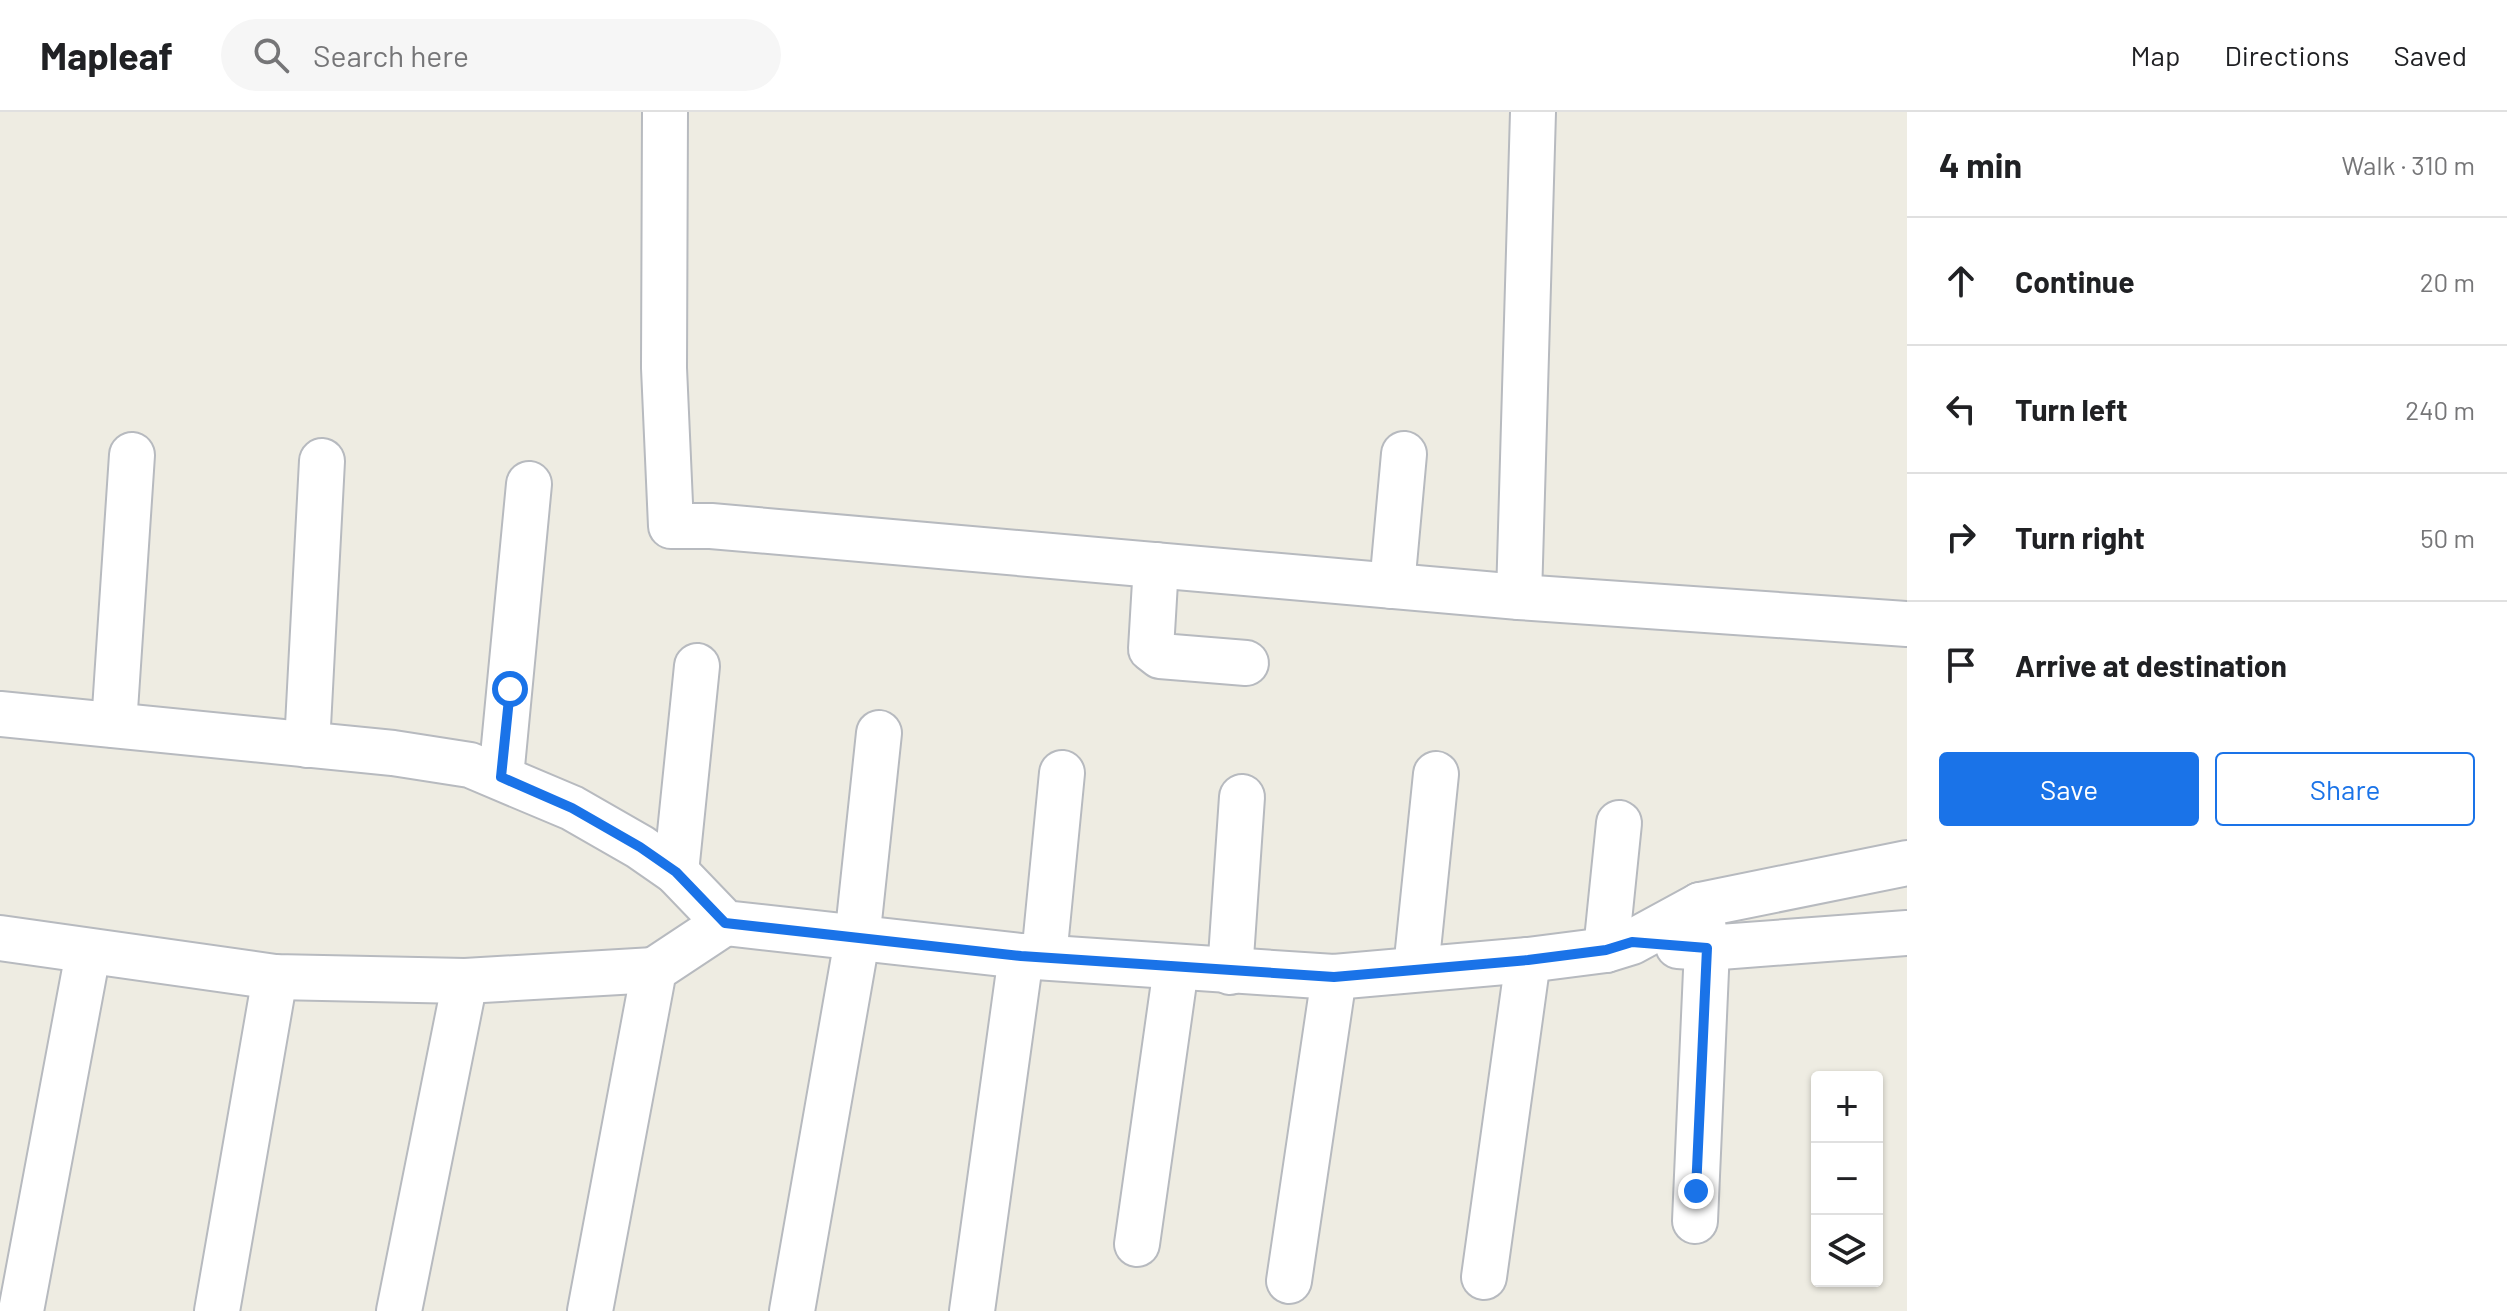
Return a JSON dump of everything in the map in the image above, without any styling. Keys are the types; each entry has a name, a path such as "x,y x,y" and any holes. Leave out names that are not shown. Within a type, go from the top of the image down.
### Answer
{"street":[{"path":"665,112 664,368 671,526 711,526 1519,597 1907,624"},
{"path":"1519,597 1533,112"},
{"path":"1392,586 1404,454"},
{"path":"114,725 132,455"},
{"path":"307,745 322,461"},
{"path":"501,777 529,484"},
{"path":"1156,565 1151,649 1160,656 1246,663"},
{"path":"676,872 697,666"},
{"path":"0,714 470,765 572,808 676,872 725,923 857,940 1032,957 1334,977 1528,960 1619,946 1707,948 1907,933"},
{"path":"792,1311 857,940 879,733"},
{"path":"972,1311 1062,773"},
{"path":"1416,969 1436,774"},
{"path":"1230,972 1242,797"},
{"path":"1619,823 1619,946"},
{"path":"1619,946 1700,905 1907,863"},
{"path":"1695,1221 1707,948 1700,905"},
{"path":"0,938 88,953 275,977 465,981 654,970 725,923"},
{"path":"21,1311 88,953"},
{"path":"1484,1277 1528,960"},
{"path":"1137,1244 1176,968"},
{"path":"590,1311 654,970"},
{"path":"217,1311 275,977"},
{"path":"1289,1281 1334,977"},
{"path":"399,1311 465,981"}],"route":[{"path":"510,689 501,777 572,808 640,847 676,872 725,923 1021,956 1334,977 1528,960 1606,950 1632,942 1707,948 1696,1191"}]}
